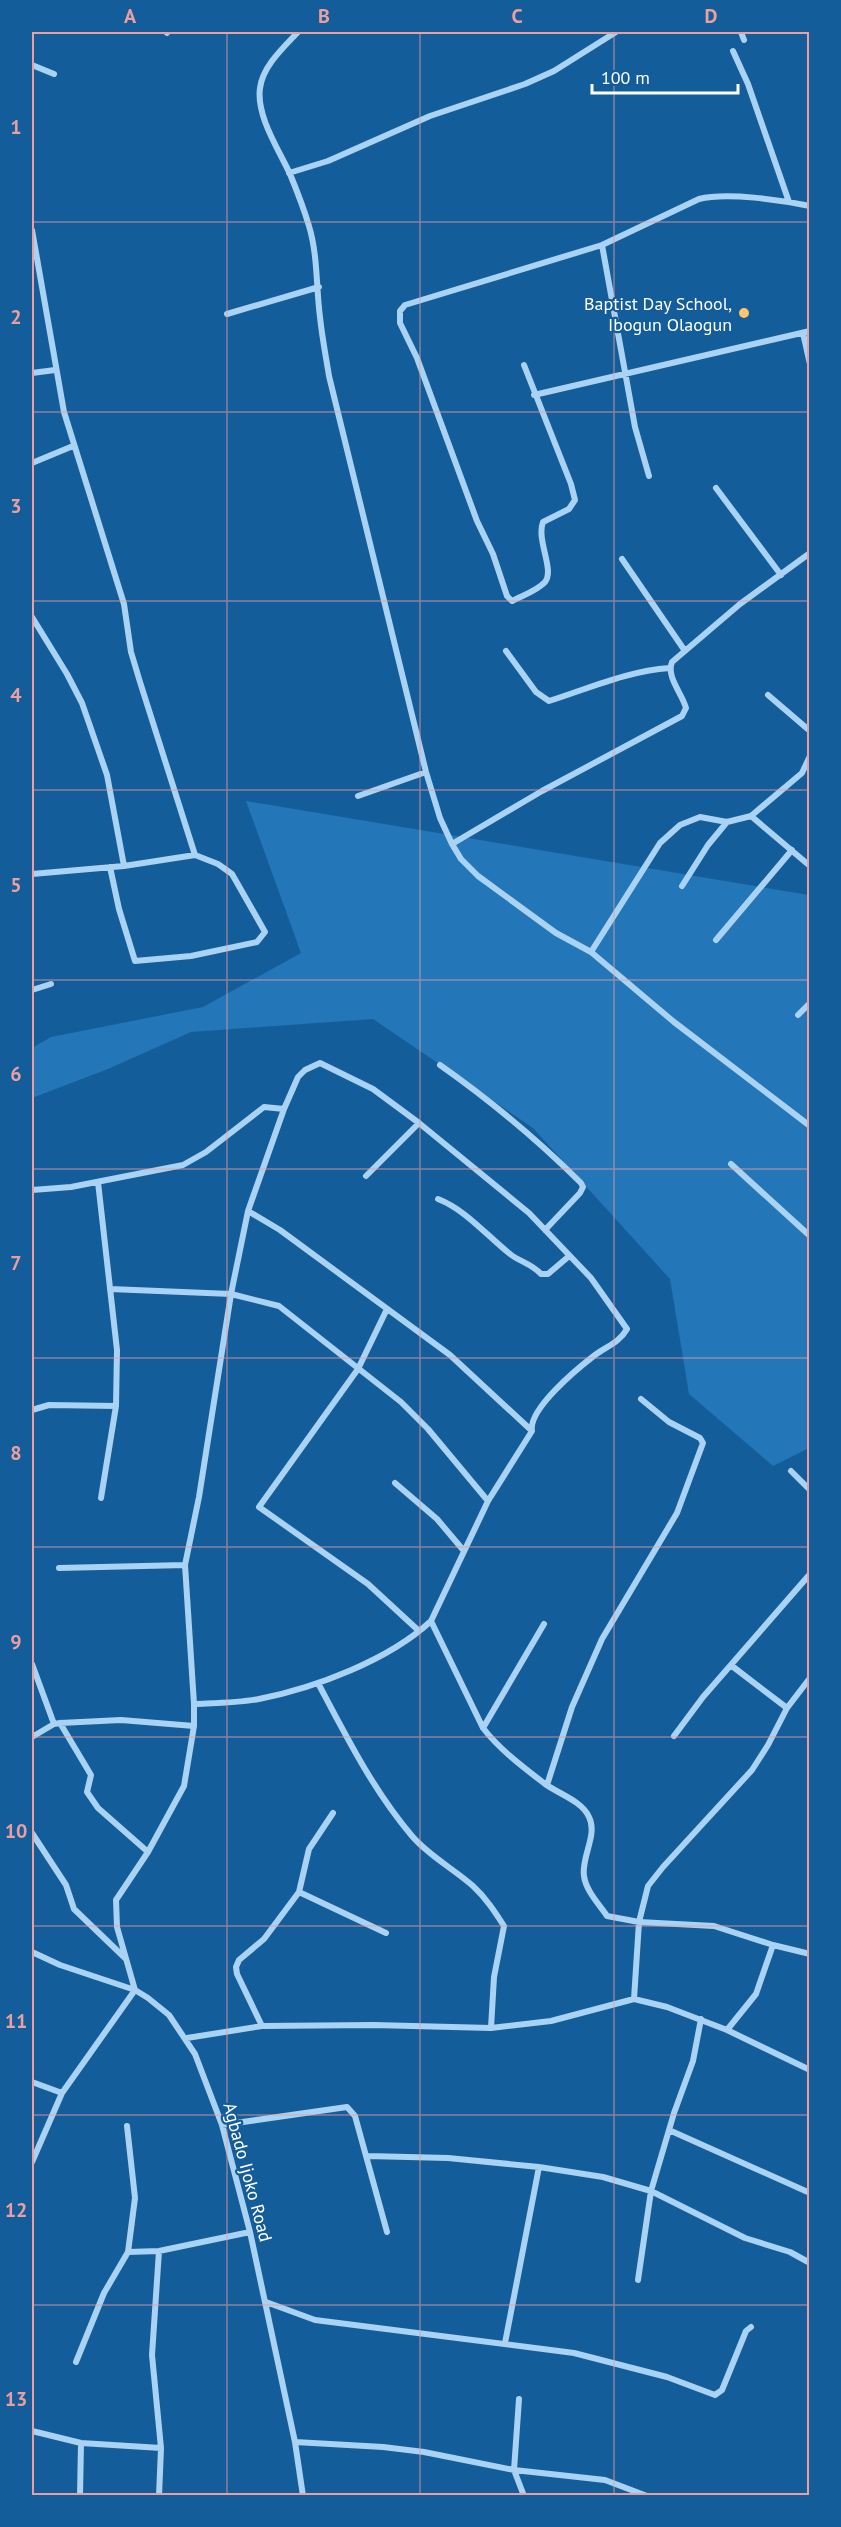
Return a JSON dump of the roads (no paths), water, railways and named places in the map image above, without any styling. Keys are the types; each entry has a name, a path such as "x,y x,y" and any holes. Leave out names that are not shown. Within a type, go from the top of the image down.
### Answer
{"street":[{"path":"297,32 263,74 259,91 273,145 289,173 309,226 319,286 319,315 329,376 426,772 440,818 452,844 469,868 499,894 556,933 591,952 674,1022 810,1126"},
{"path":"289,173 328,161 430,116 525,84 554,71 616,32"},
{"path":"741,32 744,40"},
{"path":"733,51 748,84 789,202"},
{"path":"32,65 54,74"},
{"path":"524,365 571,484 575,500 569,509 543,522 540,529 549,572 547,580 539,588 512,601 507,596 493,554 477,521 417,358 400,323 399,311 405,305 602,245 712,196 789,202 810,206"},
{"path":"32,230 35,268 60,399 124,604 137,672 195,855"},
{"path":"602,245 639,449 649,476"},
{"path":"227,314 319,286"},
{"path":"534,395 624,372 728,351 806,332 810,364"},
{"path":"32,373 55,370"},
{"path":"32,463 73,446"},
{"path":"716,488 782,575"},
{"path":"452,844 532,796 682,716 686,708 684,698 672,676 670,668 672,662 740,604 810,553"},
{"path":"621,559 685,651"},
{"path":"32,617 67,674 82,704 107,776 124,866"},
{"path":"506,651 536,692 549,701 623,675 649,669 670,668"},
{"path":"768,695 810,731"},
{"path":"591,952 660,843 680,825 700,817 727,822 751,816 802,773 810,756"},
{"path":"358,796 426,772"},
{"path":"751,816 810,866"},
{"path":"682,886 708,845 727,822"},
{"path":"716,940 792,850"},
{"path":"32,874 110,867 124,866 195,855 218,864 232,874 265,932 257,942 191,956 135,962 119,909 110,867"},
{"path":"32,990 51,984"},
{"path":"798,1015 810,1003"},
{"path":"32,2162 62,2093 135,1990 117,1927 116,1900 148,1852 184,1786 194,1726 185,1565 199,1497 231,1294 249,1211 284,1109 298,1077 305,1070 320,1063 373,1089 419,1123 529,1213 568,1257 591,1278 627,1329 619,1341 581,1366 537,1409 531,1425 532,1431 488,1501 431,1621 419,1631 368,1662 318,1683 259,1699 194,1704"},
{"path":"440,1065 496,1105 581,1183 583,1187 580,1193 545,1230"},
{"path":"32,1190 98,1182 109,1178 171,1169 206,1152 264,1107 284,1109"},
{"path":"366,1176 419,1123"},
{"path":"731,1164 810,1236"},
{"path":"98,1182 117,1350 116,1406 101,1498"},
{"path":"438,1199 453,1205 512,1256 532,1265 541,1274 548,1274 568,1257"},
{"path":"249,1211 280,1230 459,1362 532,1431"},
{"path":"110,1289 231,1294 279,1306 401,1402 488,1501"},
{"path":"387,1309 358,1369 259,1507 368,1584 419,1631"},
{"path":"547,1785 572,1707 602,1639 676,1513 704,1443 700,1438 669,1422 641,1399"},
{"path":"32,1410 49,1405 116,1406"},
{"path":"791,1471 810,1490"},
{"path":"395,1483 437,1519 464,1551"},
{"path":"59,1568 185,1565"},
{"path":"674,1736 703,1697 810,1574"},
{"path":"431,1621 483,1728 495,1743 547,1785 584,1808 591,1818 592,1830 584,1875 589,1890 607,1916 639,1922 714,1926 810,1954"},
{"path":"483,1728 544,1624"},
{"path":"32,1664 57,1723 91,1775 87,1791 98,1808 148,1852"},
{"path":"732,1666 787,1707"},
{"path":"634,1999 639,1922 648,1886 752,1770 768,1745 787,1707 810,1678"},
{"path":"318,1683 350,1743 386,1802 414,1838 473,1886 488,1902 504,1926 494,1977 491,2028"},
{"path":"32,1737 57,1723 121,1720 194,1726"},
{"path":"262,2026 237,1974 236,1966 239,1960 264,1939 299,1892 309,1849 333,1813"},
{"path":"32,1833 66,1885 74,1910 126,1959"},
{"path":"299,1892 386,1933"},
{"path":"727,2030 756,1994 773,1945"},
{"name":"Agbado Ijoko Road","path":"32,1952 60,1965 135,1990 164,2010 187,2038 201,2067 222,2125 250,2232 295,2442 303,2496"},
{"path":"187,2038 262,2026 374,2025 491,2028 551,2021 634,1999 667,2007 700,2019 810,2070"},
{"path":"638,2280 651,2191 693,2061 700,2019"},
{"path":"32,2082 62,2093"},
{"path":"222,2125 337,2106 347,2107 355,2116 387,2232"},
{"path":"76,2362 104,2293 128,2252 135,2198 127,2126"},
{"path":"669,2130 810,2193"},
{"path":"367,2156 448,2158 603,2176 651,2191 745,2238 790,2252 810,2263"},
{"path":"505,2343 539,2167"},
{"path":"128,2252 159,2251 250,2232"},
{"path":"159,2251 152,2355 161,2448 159,2496"},
{"path":"266,2302 315,2320 574,2353 667,2377 715,2395 722,2390 746,2331 751,2327"},
{"path":"519,2399 514,2470 524,2496"},
{"path":"32,2431 81,2443 161,2448"},
{"path":"295,2442 383,2447 424,2452 514,2470 605,2481 647,2496"},
{"path":"80,2496 81,2443"}],"place":[{"name":"Baptist Day School, Ibogun Olaogun","path":"744,313"}]}
